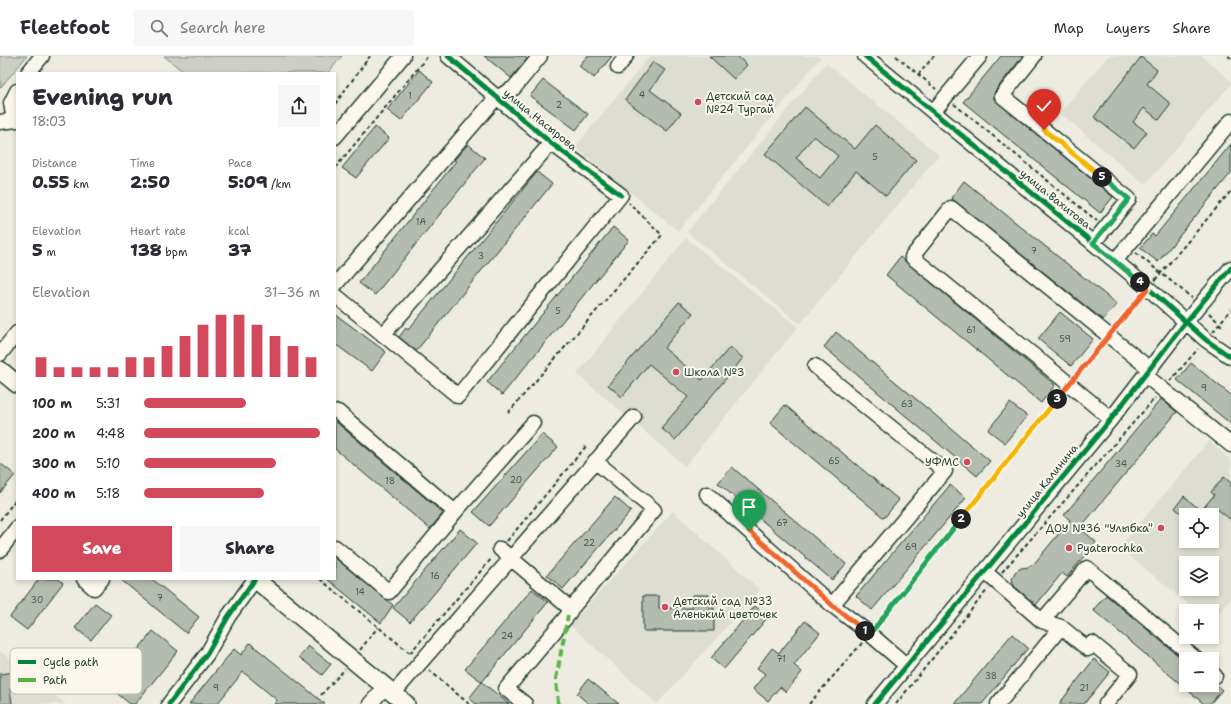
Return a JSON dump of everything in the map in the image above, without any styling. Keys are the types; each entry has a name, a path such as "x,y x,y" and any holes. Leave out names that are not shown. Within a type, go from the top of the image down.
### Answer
{"main road":[{"path":"0,370 16,383"},
{"path":"256,580 394,695"}],"street":[{"path":"29,72 42,56"},
{"path":"336,136 403,56"},
{"name":"улица Насырова","path":"448,56 551,144 621,195"},
{"path":"336,284 496,98 514,88 540,56"},
{"name":"улица Вахитова","path":"866,56 1148,288 1206,340 1231,357"},
{"path":"933,112 980,56"},
{"path":"1034,56 1002,96 1129,199 1093,243"},
{"path":"10,120 11,103 16,93"},
{"path":"1115,261 1231,121"},
{"path":"383,335 551,144"},
{"path":"336,296 458,396 621,195"},
{"path":"1111,419 912,257 951,208 1109,336 1147,372 1162,390 1231,445"},
{"name":"улица Калинина","path":"875,704 907,666 990,576 1185,322 1231,268"},
{"path":"0,354 16,334"},
{"path":"815,366 945,471 832,605"},
{"path":"338,412 455,512"},
{"path":"370,704 394,695 415,658 511,558 634,417"},
{"path":"336,548 389,592 455,512 533,423"},
{"path":"525,704 506,689 654,510 596,461"},
{"path":"707,494 832,605 870,634 907,666"},
{"path":"0,550 16,529"},
{"path":"500,549 571,609"},
{"path":"1042,622 1087,568 1188,652"},
{"path":"990,576 1042,622 1061,627 1088,649 1092,643 1130,674 1106,704"},
{"path":"85,580 94,588 101,580"},
{"path":"169,704 207,654 228,616 254,580"},
{"path":"998,704 1061,627"}],"path":[{"path":"336,103 370,56"},
{"path":"336,167 428,56"},
{"path":"896,56 1106,228"},
{"path":"918,75 934,56"},
{"path":"809,704 870,634 1069,384 1148,288 1231,191"},
{"path":"508,413 662,235 621,195"},
{"path":"1128,246 1201,304 1222,326"},
{"path":"896,704 990,576 1162,390 1220,324 1231,309"},
{"path":"415,658 500,549 587,445"},
{"path":"0,520 16,499"},
{"path":"321,580 469,704"}],"shaded area":[{"path":"0,56 27,56 0,88"},
{"path":"164,56 342,56 329,72 184,72"},
{"name":"Детский сад №24 Тургай","path":"650,56 818,56 820,58 678,231 575,147"},
{"path":"1108,56 1202,56 1231,81 1231,84 1145,185 1060,113"},
{"path":"826,63 939,155 800,324 687,232"},
{"path":"686,238 798,327 685,466 577,374"},
{"name":"ДОУ №36 \"Улыбка\"","path":"1209,441 1231,460 1231,599 1219,613 1219,604 1189,604 1179,596 1219,596 1219,556 1179,556 1179,596 1119,548"},
{"name":"Детский сад №33 Аленький цветочек","path":"673,511 760,590 657,704 570,625"},
{"path":"0,651 10,659 10,694 54,694 66,704 0,704"}],"building":[{"path":"484,56 524,56 527,59 511,78"},
{"path":"587,56 612,56 594,78 579,66"},
{"path":"709,56 737,56 747,65 734,79"},
{"path":"1001,56 1023,56 995,91 994,99 1113,197 1100,213 963,102"},
{"path":"1141,57 1157,70 1147,84 1171,104 1159,120 1144,108 1133,122 1147,132 1134,148 1094,117"},
{"path":"653,62 665,70 650,90 681,113 667,131 625,100"},
{"path":"419,70 433,82 401,121 387,110"},
{"path":"543,80 588,114 576,130 530,96"},
{"path":"805,107 855,149 875,125 916,160 886,196 856,171 827,207 765,154","holes":["814,136 838,156 820,178 796,158"]},
{"path":"375,127 389,138 356,178 342,168"},
{"path":"468,144 485,158 375,295 359,283"},
{"path":"1231,144 1231,173 1158,262 1140,248 1152,234 1155,236"},
{"path":"537,172 552,184 416,351 399,337 406,328 408,330"},
{"path":"964,181 1117,304 1103,320 951,198"},
{"path":"613,227 629,240 502,395 487,382"},
{"path":"900,257 1055,385 1041,403 886,275"},
{"name":"Школа №3","path":"679,302 693,313 664,348 702,380 730,347 743,358 675,440 661,428 688,397 649,364 622,397 608,385"},
{"path":"1060,312 1093,339 1071,366 1038,339"},
{"path":"336,315 386,352 372,371 336,345"},
{"path":"836,332 990,461 977,476 824,347"},
{"path":"1191,363 1231,395 1231,424 1177,380"},
{"path":"1161,399 1177,412 1080,528 1096,542 1067,577 1062,573 1036,605 1014,586 1012,579 1015,572 1021,568 1029,567 1032,564 1033,565 1070,520 1064,515"},
{"path":"1010,403 1027,416 1005,443 988,430"},
{"path":"785,405 899,500 884,518 770,423"},
{"path":"336,422 443,513 430,529 336,450"},
{"path":"542,434 558,447 489,526 473,512"},
{"path":"0,463 15,475 0,493"},
{"path":"732,467 846,564 832,580 718,483"},
{"path":"1224,477 1231,483 1231,520 1219,510 1219,508 1203,508 1214,495 1211,492"},
{"path":"950,485 966,498 872,610 856,596"},
{"path":"1184,496 1198,508 1179,508 1179,512 1175,508"},
{"path":"615,497 631,511 563,589 547,575"},
{"path":"460,529 477,543 410,622 393,608"},
{"path":"336,559 393,605 381,623 328,580 336,580"},
{"path":"38,580 60,580 63,583 27,630 10,617"},
{"path":"121,580 153,580 199,617 186,633"},
{"path":"532,589 548,602 482,682 465,669"},
{"path":"692,595 709,595 709,608 714,608 714,631 643,631 643,596 659,596 659,608 692,608"},
{"path":"1106,595 1179,656 1179,683 1093,610"},
{"path":"95,603 111,615 91,640 75,628"},
{"path":"755,606 768,617 724,669 711,658"},
{"path":"805,621 820,633 794,665 802,672 786,692 780,687 768,701 753,689 765,674 757,668 772,648 779,653"},
{"path":"153,631 178,651 135,704 130,704 118,694 142,694 142,648 139,648"},
{"path":"1012,634 1028,648 982,704 954,704"},
{"path":"250,643 325,704 274,704 277,700 243,672 217,704 189,704 234,649 241,655"},
{"path":"308,646 331,664 322,675 299,657"},
{"path":"1094,659 1110,672 1084,704 1059,704"},
{"path":"10,673 10,694 12,704 0,704 0,674"},
{"path":"588,679 619,704 589,704 577,694"},
{"path":"482,682 509,704 476,704 469,698"},
{"path":"1219,688 1222,690 1210,704 1204,704 1190,692 1219,692"}],"marked path":[{"path":"558,704 556,679 568,615"}],"cycle path":[{"path":"448,56 551,143 621,195"},
{"path":"865,56 1148,288 1206,340 1231,357"},
{"path":"875,704 1111,419 1185,323 1231,268"},
{"path":"169,704 207,654 228,617 254,580"}],"place":[{"name":"Детский сад №24 Тургай","path":"698,102"},
{"name":"Школа №3","path":"676,372"},
{"name":"УФМС","path":"967,462"},
{"name":"ДОУ №36 \"Улыбка\"","path":"1161,528"},
{"name":"Pyaterochka","path":"1069,548"},
{"name":"Детский сад №33 Аленький цветочек","path":"665,607"}],"route":[{"path":"749,531 832,605 870,634 1069,384 1148,288 1093,243 1129,199 1044,130"}]}
